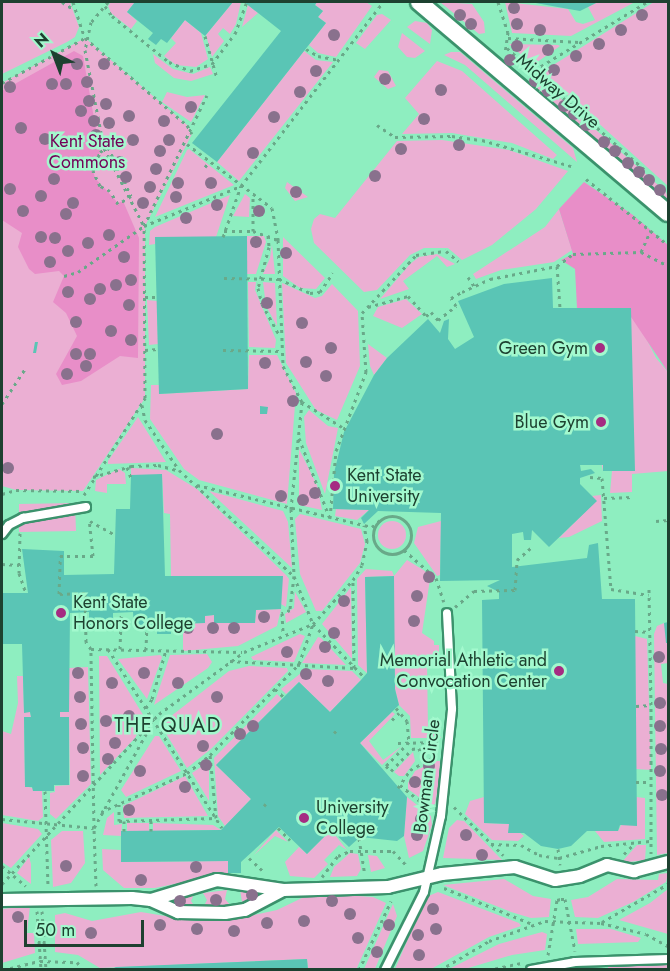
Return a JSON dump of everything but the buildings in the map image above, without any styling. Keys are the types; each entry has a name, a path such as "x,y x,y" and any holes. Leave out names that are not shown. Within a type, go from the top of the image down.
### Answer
{"street":[{"name":"Midway Drive","path":"419,2 517,82 669,213"},
{"path":"2,900 41,898 151,900 217,880 283,890 320,887 380,887 423,878 515,867 555,880 580,876 607,865 634,872 669,862"},
{"path":"151,900 178,912 225,913 245,910 283,890"}],"lane":[{"path":"2,534 19,520 86,507"},
{"name":"Bowman Circle","path":"385,969 424,892 423,878 441,816 452,709 447,613"},
{"path":"531,969 575,962 669,959"}],"path":[{"path":"62,2 74,10"},
{"path":"73,2 85,38 104,148 93,171 95,178 118,204 131,196 108,147 104,148"},
{"path":"223,237 241,186 383,2"},
{"path":"498,2 505,15 508,38 504,58"},
{"path":"517,82 647,2"},
{"path":"2,82 85,38 96,14 106,3 112,16 180,70 200,70 212,64 235,34 246,3"},
{"path":"205,36 216,75"},
{"path":"85,38 187,125 192,134"},
{"path":"508,38 581,42"},
{"path":"507,48 535,70 650,174"},
{"path":"306,49 318,56 338,60"},
{"path":"97,900 91,649 86,642 85,593 59,594 60,556 93,556 90,521 83,491 145,398 144,226 192,134 207,95"},
{"path":"377,125 395,137 452,136 482,140 571,166"},
{"path":"187,144 272,208 278,240 282,366 302,402 327,421 342,427"},
{"path":"205,167 209,162"},
{"path":"586,179 669,245"},
{"path":"64,276 78,272 144,226 241,186"},
{"path":"253,194 253,231"},
{"path":"128,198 144,226"},
{"path":"641,252 651,230"},
{"path":"224,231 253,231 278,240"},
{"path":"268,235 269,247 259,278 262,304 280,336"},
{"path":"330,518 331,487 342,427 366,372 362,314 416,255 446,250 458,261"},
{"path":"368,307 408,296 415,301 426,316 431,312 438,320 456,306 450,298 474,286 524,270 557,266 573,254 641,252 669,266"},
{"path":"557,266 560,308"},
{"path":"224,278 279,279 310,294 320,292 333,273"},
{"path":"468,277 474,286"},
{"path":"145,297 156,297"},
{"path":"145,350 158,349"},
{"path":"223,350 280,351"},
{"path":"2,404 25,369"},
{"path":"283,634 282,613 290,610 294,576 291,509 302,402"},
{"path":"142,405 146,420 179,470 197,484 294,576 313,624 364,677"},
{"path":"298,436 330,518"},
{"path":"93,477 127,467 158,465 179,470"},
{"path":"127,467 131,478"},
{"path":"590,477 602,478 611,589 649,595"},
{"path":"197,484 232,490 291,509 366,525 395,516 406,522 411,534 404,550 391,555 379,550 372,540 377,523"},
{"path":"2,494 16,490 83,491"},
{"path":"604,498 633,497"},
{"path":"19,520 19,565 26,593"},
{"path":"656,521 669,520"},
{"path":"90,521 115,535"},
{"path":"101,812 187,773 210,755 275,689 298,664 313,624 353,580 366,549 366,525"},
{"path":"404,550 436,578 447,613 474,591 515,590 517,560 531,548"},
{"path":"2,564 19,565"},
{"path":"353,580 354,668"},
{"path":"649,588 651,867"},
{"path":"120,649 121,613"},
{"path":"2,884 59,826 153,720 244,652 283,634 313,624"},
{"path":"146,650 147,627"},
{"path":"635,631 650,632"},
{"path":"91,649 244,652"},
{"path":"108,649 222,828"},
{"path":"145,708 152,699 166,650"},
{"path":"229,661 354,668"},
{"path":"275,689 284,697"},
{"path":"636,706 651,705"},
{"path":"396,708 407,721 409,742"},
{"path":"392,720 400,712"},
{"path":"94,828 153,720"},
{"path":"334,733 338,729"},
{"path":"398,743 421,741"},
{"path":"409,742 386,765 391,771 412,749 419,748 423,760"},
{"path":"433,742 434,757"},
{"path":"210,755 216,818"},
{"path":"441,816 399,786 423,760 448,756"},
{"path":"636,782 651,782"},
{"path":"2,866 41,898 48,889 45,791"},
{"path":"444,798 515,867"},
{"path":"264,806 268,801"},
{"path":"119,804 119,821 216,818"},
{"path":"2,819 47,826 94,828"},
{"path":"124,821 124,831"},
{"path":"151,821 151,831"},
{"path":"278,828 290,840"},
{"path":"359,838 364,850 366,887"},
{"path":"491,843 520,845 539,855 560,860 600,846 650,841"},
{"path":"558,849 560,860"},
{"path":"320,887 324,873 339,856 364,850 393,851 423,878 469,901 534,925"},
{"path":"601,923 669,884"},
{"path":"359,969 392,900 380,887"},
{"path":"548,957 557,900 565,899 575,956"},
{"path":"440,969 489,941 554,920 601,923 646,934 669,946"},
{"path":"40,929 46,969"},
{"path":"41,969 42,943"},
{"path":"3,969 40,961 77,962 83,969"}],"shaded area":[{"name":"Kent State University","path":"2,2 668,2 668,969 2,969"}],"green space":[{"path":"2,2 70,2 79,27 75,37 2,74"},
{"path":"111,2 135,2 127,12 137,21 131,29 111,13 108,6"},
{"path":"233,2 241,2 236,24 230,34 223,28 218,34 224,41 212,57 206,35"},
{"path":"317,2 366,2 372,6 336,57 318,53 309,45 326,23 318,17 323,11 315,5"},
{"path":"440,2 472,4 484,22 485,33 479,34"},
{"path":"505,2 568,9 576,22 583,24 595,20 588,7 598,2 635,2 571,36 512,33"},
{"path":"654,2 668,2 668,186 542,72"},
{"path":"248,5 258,13 242,27"},
{"path":"382,14 391,20 365,49 356,43 377,15"},
{"path":"185,20 201,33 208,59 196,67 176,65 164,56 176,43 171,38"},
{"path":"415,21 427,23 432,30 430,44 407,27"},
{"path":"402,33 425,51 415,58 407,57 398,47"},
{"name":"Kent State Commons","path":"85,38 187,125 192,134 145,226 145,398 83,491 16,490 2,486 2,83"},
{"path":"509,44 558,45 560,46 533,65"},
{"path":"74,51 83,56 100,152 93,170 95,178 118,203 123,201 139,238 138,358 120,356 81,381 62,385 56,374 77,336 66,313 53,302 64,276 59,271 35,274 29,269 18,247 22,233 2,220 2,91"},
{"path":"304,51 316,60 333,62 239,181 217,162"},
{"path":"460,52 573,148 577,162 465,65 444,55"},
{"path":"153,54 173,69 193,74 210,67 213,74 191,81 174,78 155,63"},
{"path":"437,61 462,71 557,155 553,159 512,143 452,133 402,134 419,114 405,98"},
{"path":"379,70 388,71 396,86 388,89 374,77"},
{"path":"535,76 666,192 668,200 528,81"},
{"path":"167,92 187,97 205,95 191,122 162,102"},
{"path":"442,140 509,150 568,171 536,209 492,245 462,260 448,248 424,248 410,255 377,290 364,292 314,243 311,229 314,219 320,214 335,218 397,141"},
{"path":"189,149 234,185 155,217 187,150"},
{"path":"287,182 308,197 295,201 285,188"},
{"path":"584,182 633,215 668,245 668,372 631,317 631,308 577,308 575,269 561,260 573,254 559,209"},
{"path":"245,194 250,198 249,217 233,216"},
{"path":"230,195 216,237 155,237 155,244 149,245 150,231 155,227"},
{"path":"559,209 572,250 554,262 501,270 476,279 473,274 545,227"},
{"path":"247,236 264,236 266,242 256,274 247,274"},
{"path":"283,237 325,278 316,289 300,288 283,276"},
{"path":"272,245 275,274 263,274 270,258"},
{"path":"437,254 455,264 447,267 437,256 403,281 409,289 380,299 410,264 419,257"},
{"path":"248,282 256,282 255,290 276,340 275,348 249,347"},
{"path":"263,282 275,283 277,326 266,306"},
{"path":"282,283 315,298 322,296 332,284 358,311 360,366 337,420 316,410 286,363"},
{"path":"406,299 422,314 402,328 373,316 378,307"},
{"path":"147,300 157,301 158,344 149,345"},
{"path":"569,308 631,308 656,358 668,372 668,471 632,474 632,492 610,493 612,471 603,471"},
{"path":"368,344 387,358 374,375 370,366"},
{"path":"249,355 277,355 296,393 287,504 199,480 184,469 150,419 151,385 159,385 159,394 248,389"},
{"path":"309,410 328,426 338,428 325,494 306,443 304,417"},
{"path":"138,417 166,462 108,464 108,461"},
{"path":"299,449 317,485 322,510 299,505"},
{"path":"131,468 166,470 197,489 286,575 289,579 286,607 281,604 282,576 171,576 170,514 164,513 162,475 131,475"},
{"path":"119,469 125,473 126,484 107,484 107,493 95,491 96,480"},
{"path":"209,491 283,511 288,522 292,568"},
{"path":"601,495 602,521 569,537 559,538 596,501 592,496"},
{"path":"75,503 76,531 19,532 19,504"},
{"path":"336,509 369,510 357,520 335,516"},
{"path":"300,514 361,529 365,544 360,563 322,611 316,611 300,574 295,519"},
{"path":"392,521 402,525 406,535 402,545 392,549 382,545 378,535 382,525"},
{"path":"441,521 440,575 437,576 414,543 418,527"},
{"path":"407,560 425,571 430,579 422,633 434,641 434,645 439,645 439,660 427,660 428,731 438,732 441,738 411,738 410,716 399,705 395,689 393,576 365,577 367,673 358,665 357,579 366,569 392,571 394,576"},
{"path":"351,587 352,659 322,624"},
{"path":"295,592 306,612 286,623 285,614 294,608"},
{"path":"281,609 277,626 238,646 183,651 183,624 204,623 205,616 214,615 255,623 256,610"},
{"path":"664,623 668,643 668,663 661,664 663,683 668,684 668,853 657,855 654,634 657,626"},
{"path":"300,634 305,636 294,662 253,660 251,657"},
{"path":"635,636 647,639 651,770 636,769"},
{"path":"318,637 321,638 346,665 302,663"},
{"path":"207,654 212,662 208,668 154,705 170,655"},
{"path":"160,655 162,657 147,699 118,659"},
{"path":"99,656 107,656 145,718 135,738 100,775"},
{"path":"249,666 287,668 288,671 211,749 187,768 162,727 166,720 229,671"},
{"path":"88,667 91,784 56,819 50,814 50,793 55,792 55,786 70,785 69,717 60,717 60,712 69,712 69,668"},
{"path":"306,669 352,671 361,680 330,712 299,682 286,694 281,689"},
{"path":"17,676 23,676 24,712 30,712 31,717 24,718 25,786 42,791 43,817 38,821 2,815 2,731 11,734 18,703"},
{"path":"277,694 282,699 216,765 251,799 225,826 218,816 214,758"},
{"path":"392,712 395,714 369,741 383,760 402,746 382,765 360,743"},
{"path":"155,736 159,736 181,771 126,797 121,790"},
{"path":"413,752 415,761 404,776 399,776 394,772"},
{"path":"435,761 440,761 439,781 435,804 431,806 408,789 408,783 415,771"},
{"path":"207,763 209,765 209,801 192,773"},
{"path":"185,776 208,816 124,818 123,806"},
{"path":"407,797 431,816 432,825 423,851 409,858 404,836"},
{"path":"484,797 484,823 509,824 524,836 518,841 492,840 465,814 470,801"},
{"path":"636,797 645,798 645,839 604,842 595,831 618,831"},
{"path":"114,812 114,825 122,824 121,836 103,835 107,818"},
{"path":"457,820 464,821 502,860 443,858 449,828"},
{"path":"2,823 38,829 42,834 11,868 2,862"},
{"path":"127,823 149,823 149,831 127,831"},
{"path":"153,823 213,825 221,830 153,831"},
{"path":"276,830 288,842 275,836 254,855"},
{"path":"331,830 347,850 339,845 324,860 328,864 314,878 290,876 285,862 299,847 307,854"},
{"path":"62,831 83,831 85,863 71,883 53,887 51,840"},
{"path":"637,845 646,845 645,860 621,863"},
{"path":"102,849 121,850 122,862 228,861 228,873 155,888 124,888 103,870"},
{"path":"350,853 358,854 361,869 357,876 330,877 334,867"},
{"path":"368,855 377,856 385,868 371,872"},
{"path":"29,857 31,864 31,884 17,873"},
{"path":"668,873 666,882 633,902 598,918 575,917 571,900 588,897 617,879 658,880 659,874"},
{"path":"504,879 533,896 551,899 549,917 531,918 511,912 443,885"},
{"path":"240,889 259,890 261,899 242,902"},
{"path":"668,889 668,934 619,920 650,903"},
{"path":"227,890 225,899 231,906 203,908 207,900 203,893"},
{"path":"438,892 519,923 521,926 489,937 431,969 395,969 426,897"},
{"path":"194,894 191,901 195,907 173,905 174,898"},
{"path":"329,894 373,897 386,903 356,970 308,969 307,959 100,968 78,955 55,952 55,915 65,913 92,921 141,912 195,921 244,917 277,910 302,898"},
{"path":"393,904 397,916 375,969 364,969"},
{"path":"30,906 27,933 34,933 35,953 2,963 2,909"},
{"path":"576,929 611,929 641,938 638,942 578,944"},
{"path":"542,932 547,934 545,950 512,955 465,969 449,969 499,944"},
{"path":"668,960 668,969 607,970 610,963"}],"place":[{"name":"Green Gym","path":"600,348"},
{"name":"Blue Gym","path":"601,422"},
{"name":"Kent State University","path":"335,486"},
{"name":"Kent State Honors College","path":"61,613"},
{"name":"Memorial Athletic and Convocation Center","path":"559,671"},
{"name":"University College","path":"304,818"}],"district":[{"name":"THE QUAD","path":"168,725"}]}
